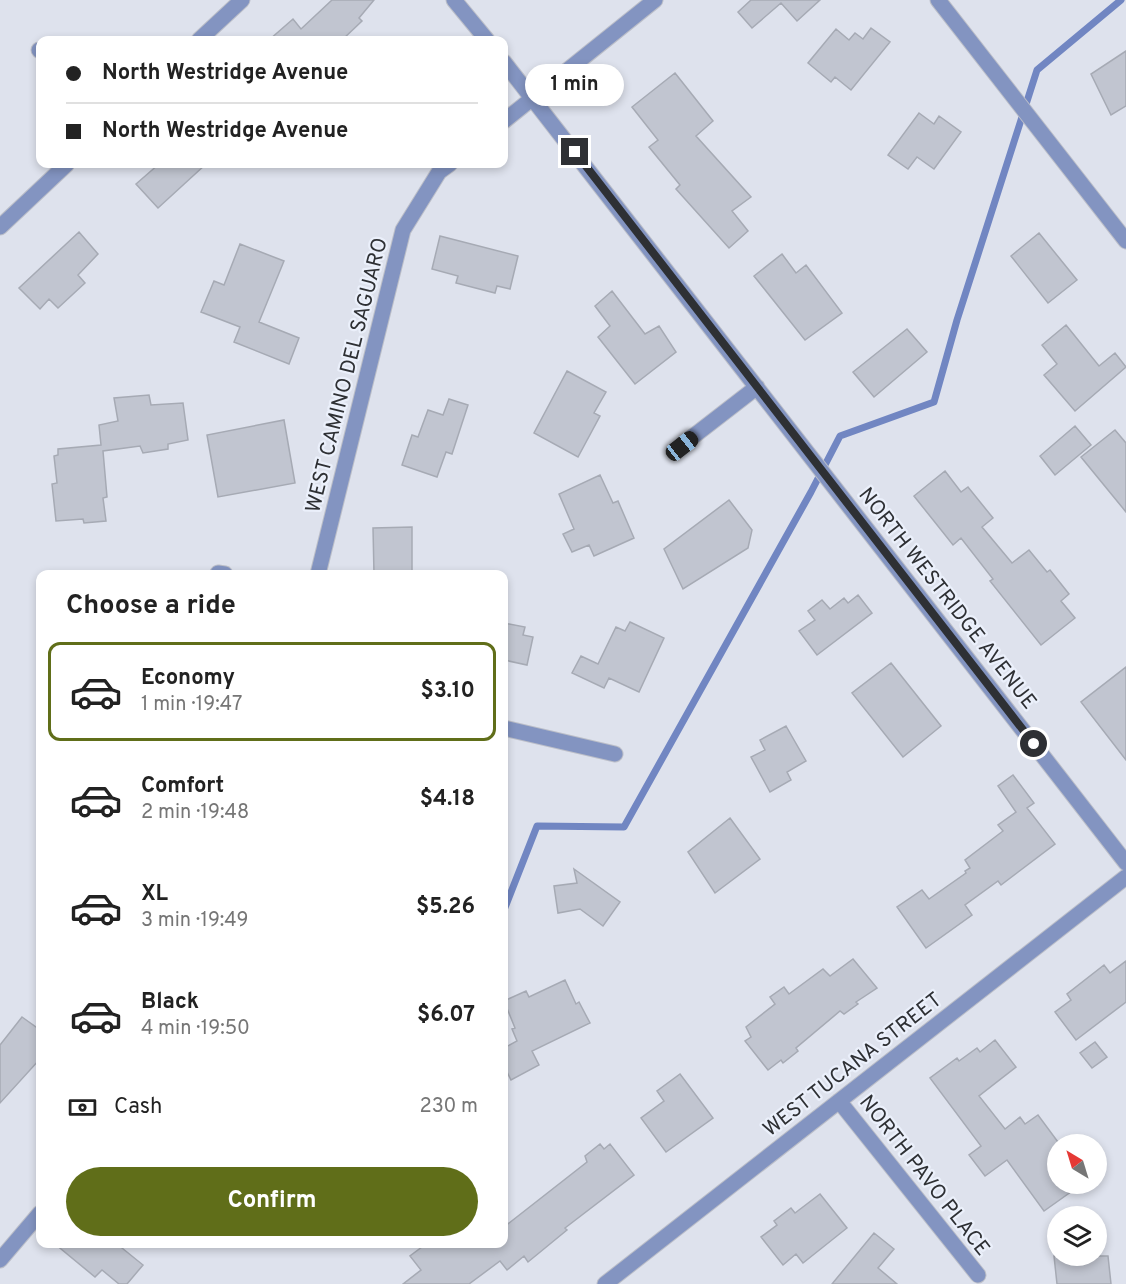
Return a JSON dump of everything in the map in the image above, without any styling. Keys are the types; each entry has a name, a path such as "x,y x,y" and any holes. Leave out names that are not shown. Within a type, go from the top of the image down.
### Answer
{"street":[{"path":"202,36 242,0"},
{"path":"454,0 484,36"},
{"path":"508,118 656,0"},
{"path":"939,0 1126,242"},
{"name":"NORTH WESTRIDGE AVENUE","path":"508,67 1126,863"},
{"path":"0,227 64,168"},
{"name":"WEST CAMINO DEL SAGUARO","path":"319,570 403,230 440,172 445,168"},
{"path":"682,446 758,387"},
{"path":"508,729 615,754"},
{"name":"WEST TUCANA STREET","path":"605,1284 1126,877"},
{"name":"NORTH PAVO PLACE","path":"839,1101 978,1275"},
{"path":"0,1260 36,1218"}],"building":[{"path":"332,0 374,0 359,18 362,21 346,36 274,36 293,19 301,29"},
{"path":"751,0 820,0 797,21 781,3 752,28 738,12"},
{"path":"871,28 890,42 851,90 835,77 831,82 808,63 836,29 849,40 855,33 863,39"},
{"path":"1126,51 1126,106 1111,115 1091,74"},
{"path":"675,73 713,121 696,136 751,197 732,211 748,231 729,248 676,189 680,185 649,147 658,140 632,107"},
{"path":"919,113 934,124 939,116 961,132 934,169 917,157 908,169 888,155"},
{"path":"154,168 202,168 158,208 136,184"},
{"path":"79,232 98,254 78,275 85,283 58,308 49,299 40,309 19,288"},
{"path":"1039,233 1077,280 1048,303 1011,256"},
{"path":"440,236 518,256 510,289 497,286 495,293 456,283 458,276 432,269"},
{"path":"240,244 284,261 259,322 299,338 289,364 234,342 240,327 201,312 214,281 224,285"},
{"path":"782,254 796,273 806,265 842,313 805,340 754,276"},
{"path":"612,291 645,334 659,326 676,352 635,384 598,337 610,326 595,306"},
{"path":"1066,325 1099,366 1115,353 1126,367 1075,411 1044,375 1057,364 1042,345"},
{"path":"907,329 927,352 874,397 853,372"},
{"path":"567,371 606,392 594,413 600,416 578,457 534,433"},
{"path":"149,395 151,405 183,403 188,440 168,444 168,449 143,453 140,446 103,451 107,497 103,498 106,521 84,523 83,519 56,521 52,484 57,483 54,456 58,455 58,449 101,445 99,425 118,421 114,398"},
{"path":"449,399 468,405 452,454 446,452 437,477 402,465 412,435 418,437 428,410 443,415"},
{"path":"284,420 295,483 218,497 207,435"},
{"path":"1075,426 1091,445 1055,475 1040,456"},
{"path":"1115,430 1126,443 1126,512 1081,457"},
{"path":"945,471 961,492 968,487 993,518 982,527 1012,563 1029,550 1047,572 1050,570 1069,594 1061,601 1075,618 1041,645 990,581 993,579 961,538 953,545 914,496"},
{"path":"600,475 613,503 618,501 634,538 594,556 589,545 572,552 563,534 574,529 559,494"},
{"path":"729,500 752,530 748,548 683,589 664,549"},
{"path":"412,527 412,570 374,570 373,528"},
{"path":"858,595 872,613 817,655 799,631 815,620 808,611 822,600 830,609 844,598 848,603"},
{"path":"630,622 664,638 639,692 609,678 604,688 572,673 581,656 598,664 616,627 625,631"},
{"path":"508,624 525,627 523,635 533,637 527,665 508,661"},
{"path":"891,663 941,726 903,757 852,693"},
{"path":"1126,667 1126,760 1081,702"},
{"path":"786,726 806,761 787,772 791,780 770,792 751,757 765,750 760,740"},
{"path":"1013,775 1034,803 1027,808 1055,844 1001,885 998,881 965,905 972,915 926,948 897,907 922,890 929,899 966,873 965,871 970,868 965,860 1003,831 998,825 1016,812 998,786"},
{"path":"730,818 760,859 715,893 688,852"},
{"path":"574,869 620,902 603,926 580,909 558,913 554,886 577,883"},
{"path":"853,959 877,988 856,1002 858,1004 844,1014 840,1011 796,1048 798,1051 783,1063 781,1060 768,1070 745,1041 751,1037 746,1027 775,1004 770,997 784,987 789,994 823,969 830,976"},
{"path":"1126,961 1126,1002 1076,1040 1055,1012 1071,1000 1067,994 1104,965 1110,973"},
{"path":"565,980 576,1004 579,1002 590,1023 532,1051 539,1065 511,1080 508,1074 508,1046 517,1041 508,1011 508,999 526,991 529,997"},
{"path":"22,1017 36,1027 36,1063 0,1103 0,1045"},
{"path":"995,1040 1016,1067 979,1096 1005,1129 1020,1117 1025,1124 1038,1115 1052,1134 1047,1134 1047,1194 1068,1194 1051,1206 1047,1206 1044,1211 1007,1160 985,1176 969,1155 981,1146 930,1078 957,1058 959,1061 977,1048 980,1052"},
{"path":"1095,1042 1107,1057 1092,1068 1080,1053"},
{"path":"680,1074 713,1118 666,1152 641,1118 664,1101 657,1091"},
{"path":"600,1144 604,1149 610,1144 634,1175 565,1228 567,1230 528,1262 524,1256 507,1270 500,1261 469,1284 403,1284 421,1270 410,1256 421,1248 508,1248 508,1224 587,1162 585,1156"},
{"path":"820,1194 847,1228 803,1263 796,1254 783,1265 761,1237 777,1225 774,1221 791,1208 795,1213"},
{"path":"874,1233 894,1249 878,1268 897,1284 832,1284"},
{"path":"60,1248 122,1248 143,1265 127,1284 119,1284 102,1270 95,1277"},
{"path":"1108,1256 1111,1284 1057,1284 1055,1266 1107,1266"}],"waterway":[{"path":"508,900 537,826 624,827 840,436 934,402 957,320 1037,70 1121,0"}],"route":[{"path":"575,152 1034,744"}]}
